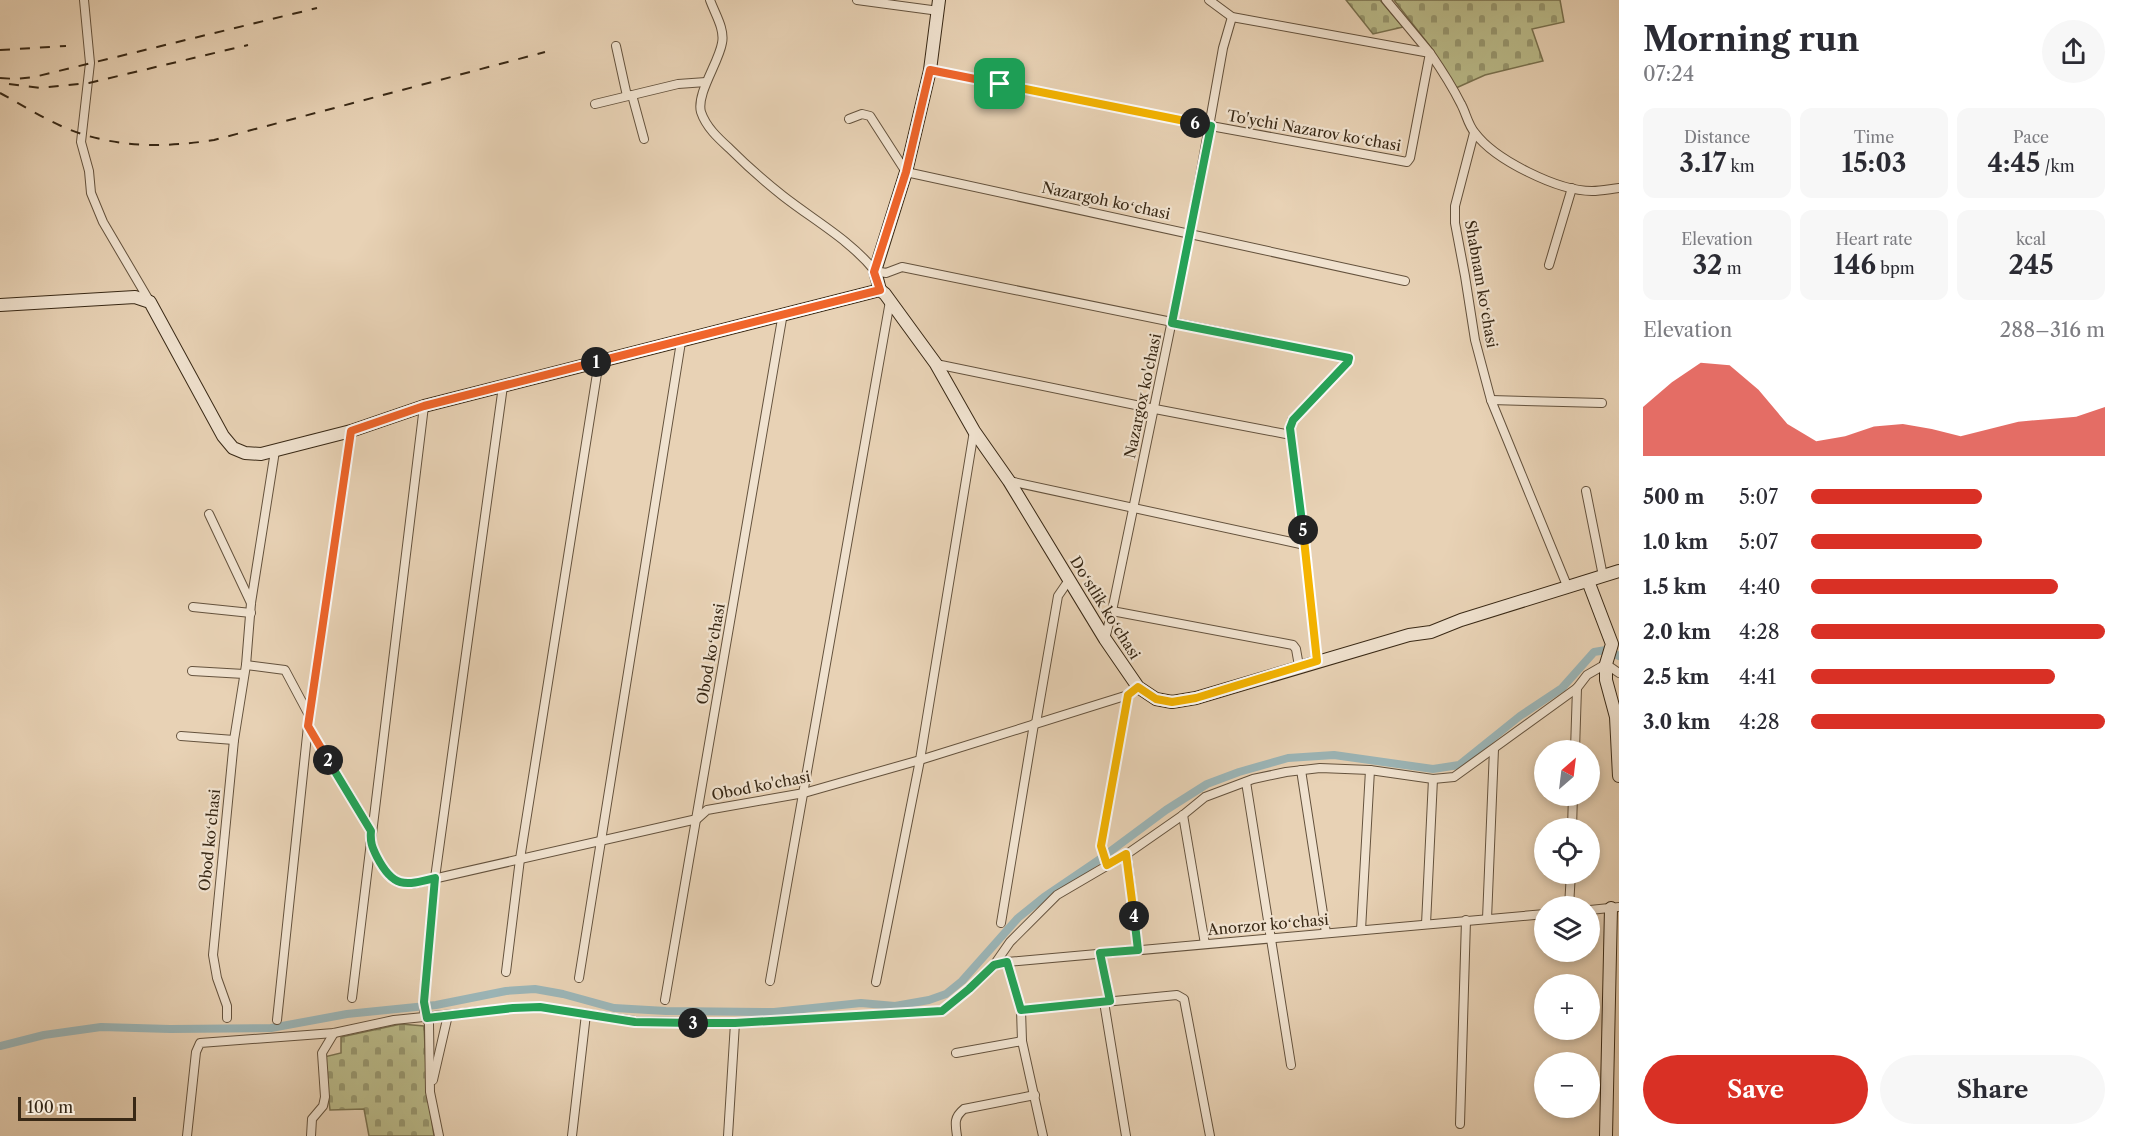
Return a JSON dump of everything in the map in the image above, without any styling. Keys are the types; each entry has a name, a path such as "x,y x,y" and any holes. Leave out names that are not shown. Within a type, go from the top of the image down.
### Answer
{"street":[{"path":"84,0 90,63 81,142 92,193 103,222 150,302 223,436 233,448 245,453 261,454 351,431 424,406 880,290 874,272 861,255 783,196 739,158 707,124 700,110 706,82 722,44 722,31 710,0"},
{"path":"857,0 939,5 930,70 906,172 874,272"},
{"path":"1209,0 1232,17 1430,53"},
{"path":"1386,0 1430,53 1448,81 1474,133 1491,148 1518,167 1572,188 1593,192 1619,188"},
{"name":"Nazargox ko'chasi","path":"1104,639 1155,409 1211,126 1224,48 1232,17"},
{"path":"616,46 644,139"},
{"name":"To'ychi Nazarov koʻchasi","path":"930,70 1407,162 1410,158 1430,53"},
{"path":"595,104 678,84 706,82"},
{"path":"849,119 862,114 870,116 906,172"},
{"name":"Shabnam koʻchasi","path":"1474,133 1455,206 1455,223 1475,340 1491,400 1568,588"},
{"name":"Nazargoh koʻchasi","path":"906,172 1405,281"},
{"path":"1549,265 1572,188"},
{"path":"874,272 886,273 902,267 1349,358 1348,362 1293,420 1291,435 1317,661"},
{"name":"Doʻstlik koʻchasi","path":"880,290 936,364 974,430 1009,481 1069,580 1133,691 1172,702 1196,698 1409,635 1431,632 1461,620 1619,571"},
{"path":"0,305 135,297 150,302"},
{"path":"770,981 890,302"},
{"name":"Obod koʻchasi","path":"665,1000 783,314"},
{"path":"579,978 681,342"},
{"path":"506,972 520,859 599,362"},
{"path":"936,364 1291,435"},
{"path":"439,1136 430,1092 429,1024 425,1010 435,878 503,386"},
{"path":"1491,400 1602,403"},
{"path":"352,998 424,406"},
{"path":"876,982 920,760 974,430"},
{"path":"277,1020 309,715 351,431"},
{"name":"Obod koʻchasi","path":"227,1018 227,1006 217,978 213,955 234,740 275,451"},
{"path":"1009,481 1305,544"},
{"path":"1586,491 1604,576"},
{"path":"193,607 251,608 209,514"},
{"path":"1001,923 1058,596 1069,580"},
{"path":"1588,581 1614,639 1607,661 1606,680 1616,717 1619,776"},
{"path":"1112,611 1293,645 1299,666"},
{"path":"1607,661 1619,673"},
{"path":"187,1136 196,1052 200,1043 334,1033 394,1020 425,1010 448,1015 540,1007 635,1022 735,1023 942,1011 994,965 1010,942 1057,895 1126,854 1205,797 1253,779 1320,768 1370,771 1433,779 1454,777 1577,687 1587,675 1607,661"},
{"path":"246,665 285,670 309,715"},
{"path":"192,671 244,674"},
{"path":"1575,740 1577,687"},
{"path":"1107,865 1101,846 1133,691"},
{"name":"Obod ko'chasi","path":"370,842 384,871 400,883 411,884 697,819 707,810 804,793 920,760 1133,691"},
{"path":"308,726 371,831"},
{"path":"181,736 234,740"},
{"path":"1487,919 1494,749"},
{"path":"1301,770 1326,933"},
{"path":"1361,930 1370,771"},
{"path":"1426,924 1433,779"},
{"path":"1246,782 1292,1065"},
{"path":"1183,815 1205,944"},
{"path":"1126,854 1138,950"},
{"path":"1600,909 1615,908 1606,1136"},
{"name":"Anorzor koʻchasi","path":"994,965 1100,953 1534,915"},
{"path":"1460,1125 1466,920"},
{"path":"1100,953 1126,1136"},
{"path":"1007,962 1021,1010 1022,1041 1043,1136"},
{"path":"1021,1010 1177,995 1184,999 1210,1136"},
{"path":"572,1136 586,1014"},
{"path":"430,1092 448,1015"},
{"path":"728,1136 735,1023"},
{"path":"311,1136 312,1119 323,1106 325,1096 322,1053 334,1033"},
{"path":"956,1053 1022,1041"},
{"path":"957,1136 954,1124 957,1115 964,1109 1035,1095"}],"green space":[{"path":"1346,0 1380,0 1403,27 1373,34"},
{"path":"1394,0 1560,0 1564,22 1532,29 1543,61 1485,75 1456,88 1429,45"},
{"path":"401,1024 424,1026 427,1088 434,1136 369,1136 364,1109 330,1110 324,1057 341,1053 341,1037"}],"waterway":[{"path":"0,1046 44,1035 101,1027 271,1028 347,1014 436,1005 506,991 535,989 614,1008 666,1011 774,1012 861,1003 895,1006 929,1000 946,994 962,981 1018,918 1044,897 1166,810 1207,784 1288,758 1334,755 1433,769 1459,765 1520,716 1562,688 1594,652 1606,650 1619,656"}],"railway":[{"path":"0,78 34,77 317,8"},
{"path":"9,84 40,88 89,83 248,45"},
{"path":"0,50 66,46"},
{"path":"0,93 50,121 98,139 131,144 181,144 214,140 545,52"}],"route":[{"path":"930,70 1000,84 1211,126 1172,323 1349,358 1348,362 1293,420 1290,428 1317,661 1196,698 1172,702 1156,699 1138,687 1128,695 1101,846 1107,865 1126,854 1138,950 1100,953 1110,1001 1021,1010 1007,962 994,965 942,1011 735,1023 672,1023 635,1022 540,1007 427,1018 424,1002 435,878 411,884 400,883 384,871 370,842 371,831 308,726 351,431 424,406 880,290 874,272 906,172 930,70"}]}
